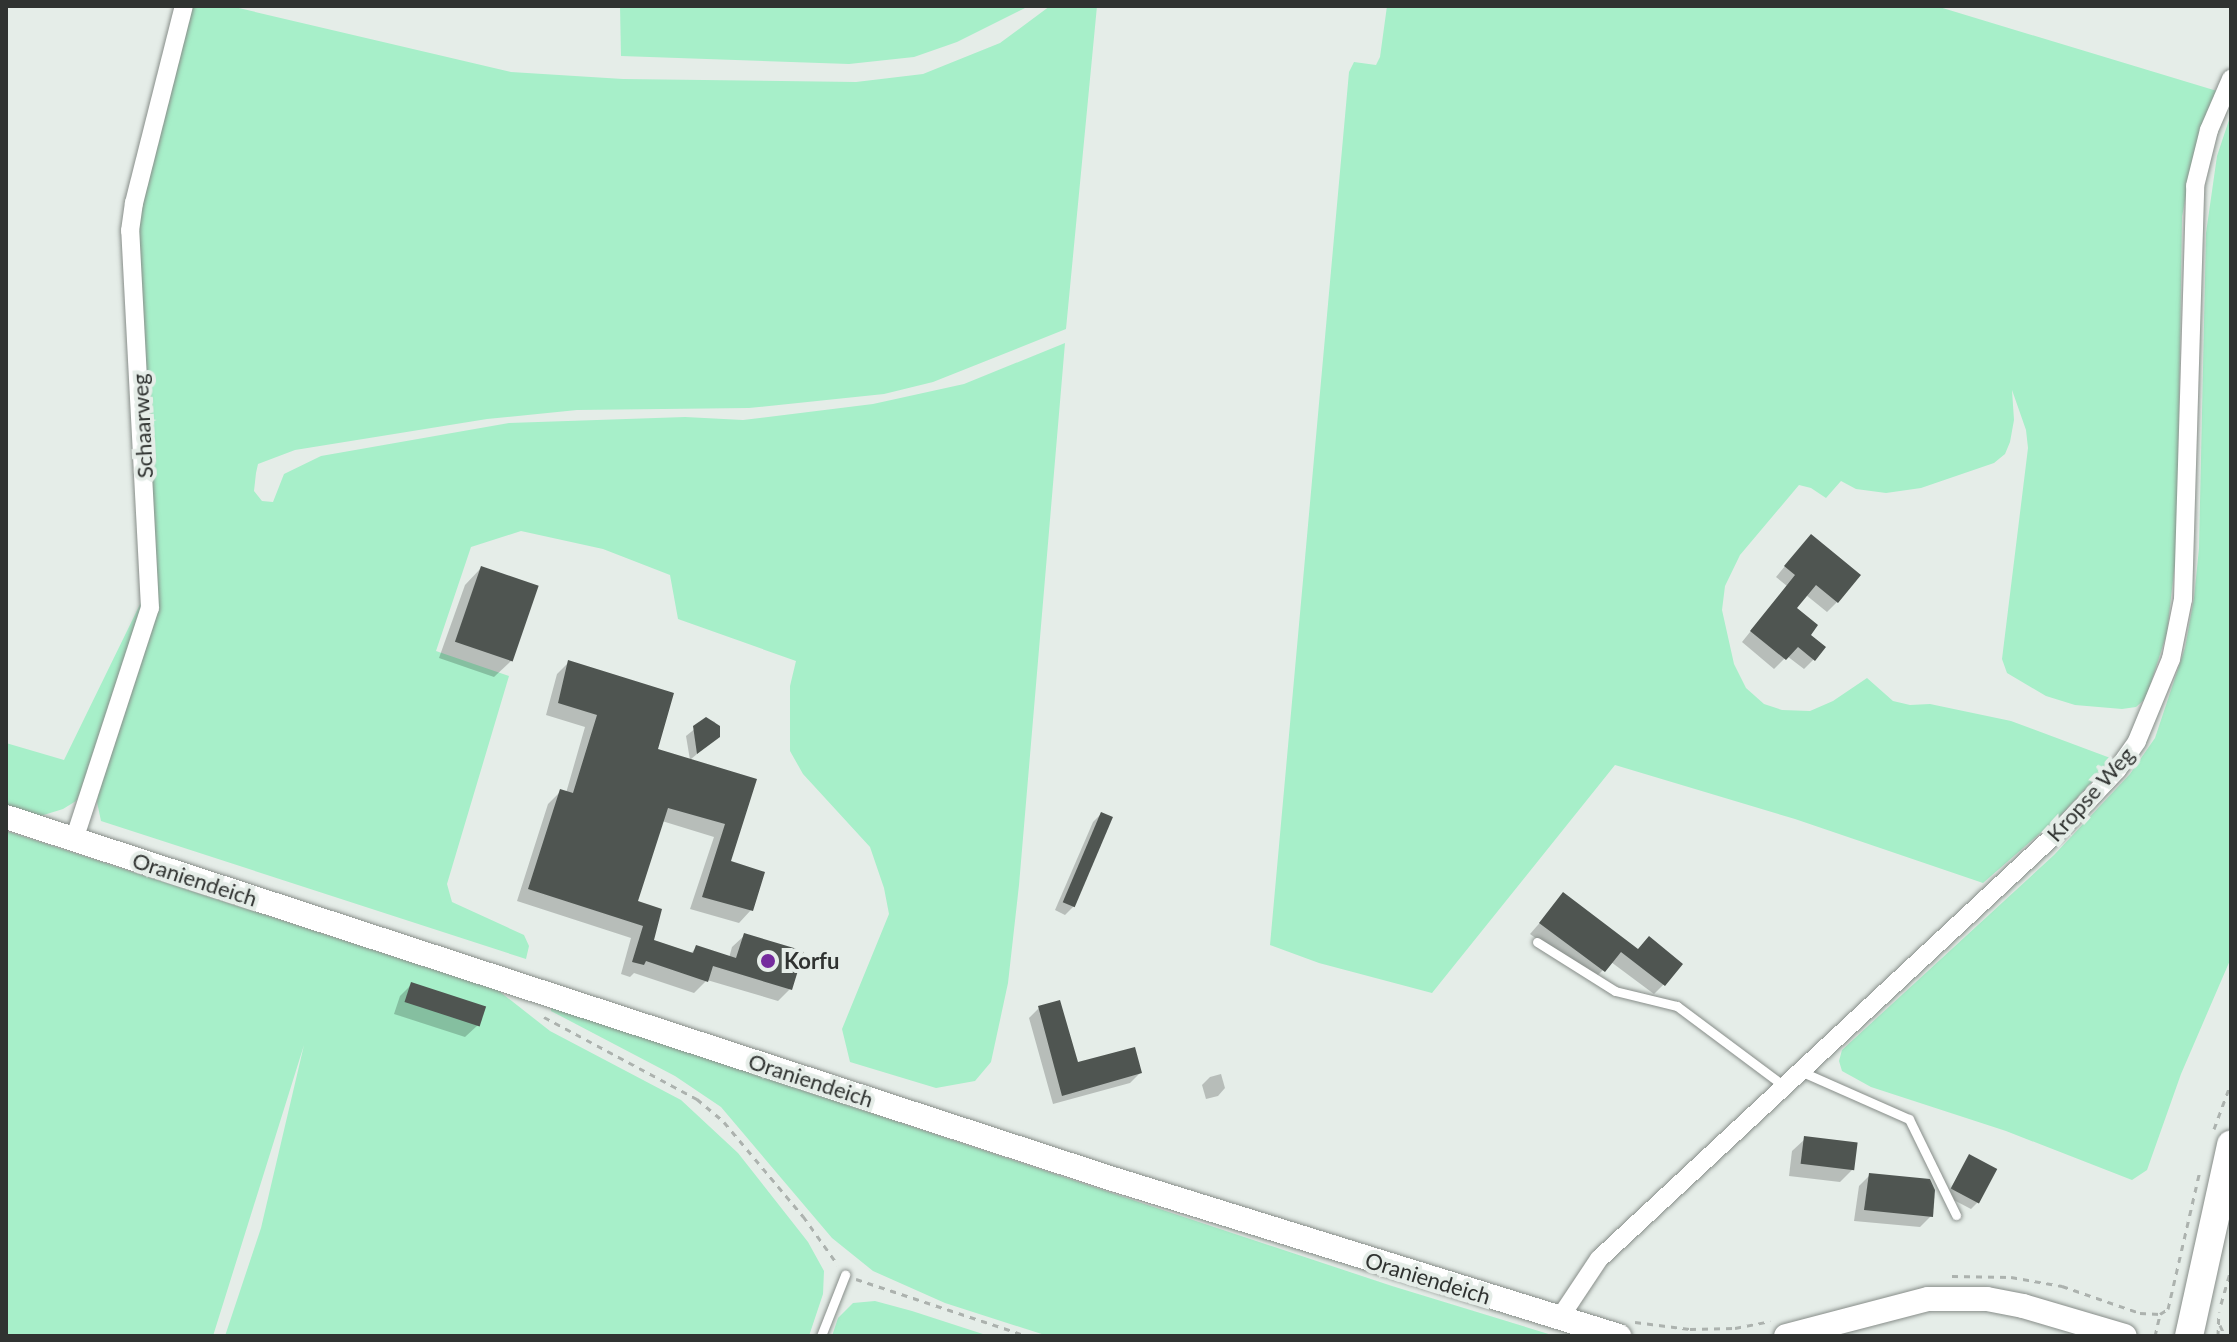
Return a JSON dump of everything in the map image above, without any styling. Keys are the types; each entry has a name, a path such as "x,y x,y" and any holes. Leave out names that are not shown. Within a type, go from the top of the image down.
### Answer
{"main road":[{"name":"Oraniendeich","path":"6,817 1113,1179 1619,1336"},
{"path":"2189,1336 2231,1145"},
{"path":"1796,1335 1928,1299 1987,1299 2060,1315 2125,1336"}],"street":[{"name":"Schaarweg","path":"74,840 150,608 130,231 134,203 184,6"},
{"name":"Kropse Weg","path":"1559,1319 1599,1259 2065,825 2117,770 2153,710 2171,659 2185,575 2195,186 2209,130 2231,79"}],"lane":[{"path":"1537,942 1615,991 1677,1006 1784,1086"},
{"path":"1800,1071 1909,1119 1956,1215"},
{"path":"821,1336 845,1275"}],"path":[{"path":"543,1016 697,1099 734,1134 803,1216 845,1275 1027,1336"},
{"path":"2218,1336 2231,1268"},
{"path":"2155,1336 2160,1314 2168,1309"},
{"path":"2219,1323 2225,1336"}],"green space":[{"path":"191,6 230,6 511,72 623,79 856,82 923,74 1000,43 1050,6 1097,6 1066,329 933,382 884,394 749,408 577,410 487,419 295,450 258,464 256,473 254,491 262,501 273,502 284,474 321,456 509,423 685,417 743,420 873,404 964,384 1065,343 1008,983 991,1062 975,1081 936,1088 850,1062 842,1029 889,914 870,847 803,774 790,751 790,686 796,661 678,619 670,575 603,549 521,531 471,547 436,651 509,676 447,884 452,902 524,935 529,946 526,959 101,821 97,802 100,781 153,621 158,590 138,223"},
{"path":"620,6 1029,6 957,42 914,57 849,64 621,56"},
{"path":"1387,6 1936,6 2217,91 2188,184 2182,217 2177,545 2167,633 2146,698 2136,707 2122,709 2075,705 2046,696 2007,673 2002,659 2028,448 2026,430 2012,390 2014,420 2010,442 2005,454 1994,463 1921,488 1886,493 1856,489 1841,481 1826,498 1811,488 1799,485 1740,555 1725,586 1722,610 1734,664 1746,688 1764,704 1782,710 1810,711 1833,701 1867,678 1893,701 1910,705 1930,704 2011,721 2113,759 2060,816 1983,883 1795,819 1615,765 1432,993 1319,963 1270,945 1349,72 1354,62 1376,65 1380,57"},
{"path":"2231,114 2231,958 2181,1074 2147,1170 2132,1180 2006,1131 1871,1087 1842,1071 1839,1061 1842,1050 2054,855 2130,774 2155,738 2185,648 2194,598 2199,548 2206,233 2217,156"},
{"path":"147,590 90,778 76,801 63,809 34,818 6,809 6,743 64,760"},
{"path":"6,831 499,991 550,1031 681,1100 738,1153 808,1242 824,1271 823,1294 809,1336 225,1336 261,1228 304,1045 213,1336 6,1336"},
{"path":"551,1007 1392,1286 1555,1336 1048,1336 945,1303 873,1271 832,1238 721,1107 675,1076 551,1011"},
{"path":"875,1301 989,1336 832,1336 838,1318 853,1303"}],"building":[{"path":"1811,534 1861,575 1838,603 1816,585 1797,608 1818,625 1811,635 1826,647 1815,661 1798,647 1786,660 1750,631 1795,575 1784,566"},
{"path":"481,566 539,586 513,662 455,642"},
{"path":"568,660 674,693 658,749 757,779 731,861 765,872 753,911 702,897 725,824 668,808 638,901 662,909 654,940 693,953 696,945 736,958 744,933 804,951 792,990 713,966 708,982 646,961 644,965 632,962 643,926 528,889 560,789 573,793 597,715 558,703"},
{"path":"706,717 720,726 720,737 697,754 693,726"},
{"path":"1101,812 1113,817 1075,907 1063,902"},
{"path":"1563,892 1638,949 1649,936 1683,964 1665,986 1621,952 1605,972 1539,923"},
{"path":"411,982 486,1006 480,1026 405,1002"},
{"path":"1060,1000 1078,1062 1135,1047 1142,1073 1062,1096 1038,1006"},
{"path":"1804,1136 1858,1143 1854,1170 1801,1164"},
{"path":"1969,1154 1997,1169 1979,1203 1951,1188"},
{"path":"1869,1173 1930,1179 1935,1190 1933,1217 1864,1210"}],"place":[{"name":"Korfu","path":"768,961"}]}
